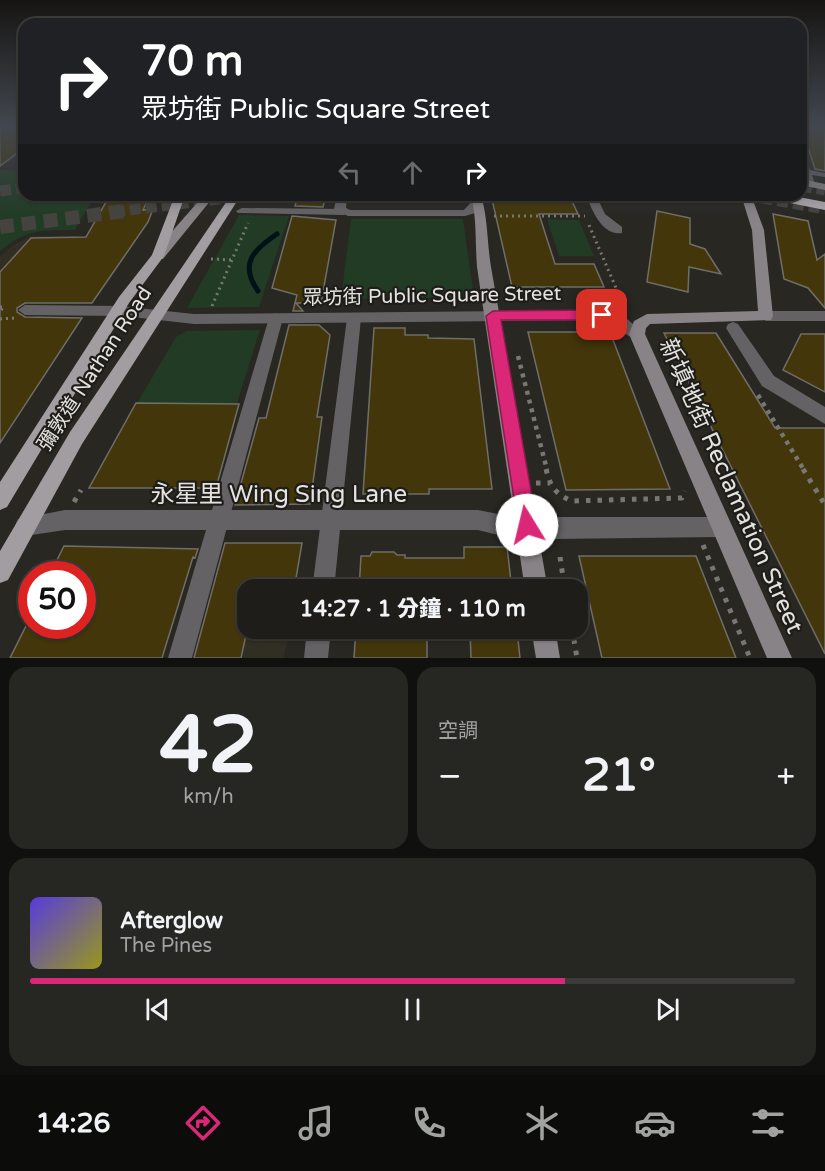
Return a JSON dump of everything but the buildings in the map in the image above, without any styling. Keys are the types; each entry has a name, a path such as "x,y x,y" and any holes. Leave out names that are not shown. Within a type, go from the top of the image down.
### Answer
{"highway":[{"path":"807,198 825,202"},
{"path":"800,201 825,206"}],"main road":[{"path":"807,183 825,187"},
{"name":"彌敦道 Nathan Road","path":"158,256 178,201"},
{"name":"彌敦道 Nathan Road","path":"0,500 128,295 205,201"},
{"name":"彌敦道 Nathan Road","path":"0,572 76,438 232,201"},
{"path":"477,201 482,217 481,240 535,579"},
{"path":"637,334 639,325 647,319 766,316 758,230 748,201"},
{"name":"新填地街 Reclamation Street","path":"637,334 720,527 780,658"},
{"path":"545,639 548,658"}],"street":[{"path":"341,201 340,209 344,212"},
{"path":"248,211 465,213 471,211 475,201"},
{"path":"594,201 600,216 618,230"},
{"name":"眾坊街 Public Square Street","path":"21,314 119,311 194,319 602,315 616,318 637,334"},
{"path":"766,316 825,316"},
{"path":"180,658 276,318"},
{"path":"324,579 354,318"},
{"path":"732,328 768,381 825,416"},
{"path":"525,512 552,528 720,527"},
{"name":"永星里 Wing Sing Lane","path":"25,526 65,520 478,520 511,528 529,539"},
{"path":"316,658 318,639"}],"lane":[{"path":"807,172 825,175"}],"path":[{"path":"580,205 622,302"},
{"path":"217,296 233,260 248,211"},
{"path":"493,216 585,216"},
{"path":"213,259 233,260"},
{"path":"0,318 21,314"},
{"path":"517,351 550,483 557,494 571,501 682,498 686,490 681,480"},
{"path":"753,387 825,505"},
{"path":"707,554 750,658"},
{"path":"560,557 563,579"},
{"path":"574,639 577,658"}],"shaded area":[{"path":"31,236 63,236 6,305 0,305 0,256 12,246"},
{"path":"237,626 237,639 287,639 284,658 193,658 200,627"}],"green space":[{"path":"0,170 18,171 18,201 92,201 75,230 35,232 18,238 0,251"},
{"path":"239,215 289,216 259,307 187,308"},
{"path":"351,219 463,219 474,297 341,299"},
{"path":"547,219 579,220 594,256 559,256"},
{"path":"260,330 237,403 137,403 176,337 186,331"}],"waterway":[{"path":"258,291 250,273 251,258 261,246 277,234"}],"tunnel":[{"path":"807,187 825,190"},
{"path":"0,191 18,189"},
{"path":"114,212 202,201"},
{"path":"780,201 825,209"},
{"path":"0,227 125,211"}],"route":[{"path":"527,525 493,316 602,315"}]}
